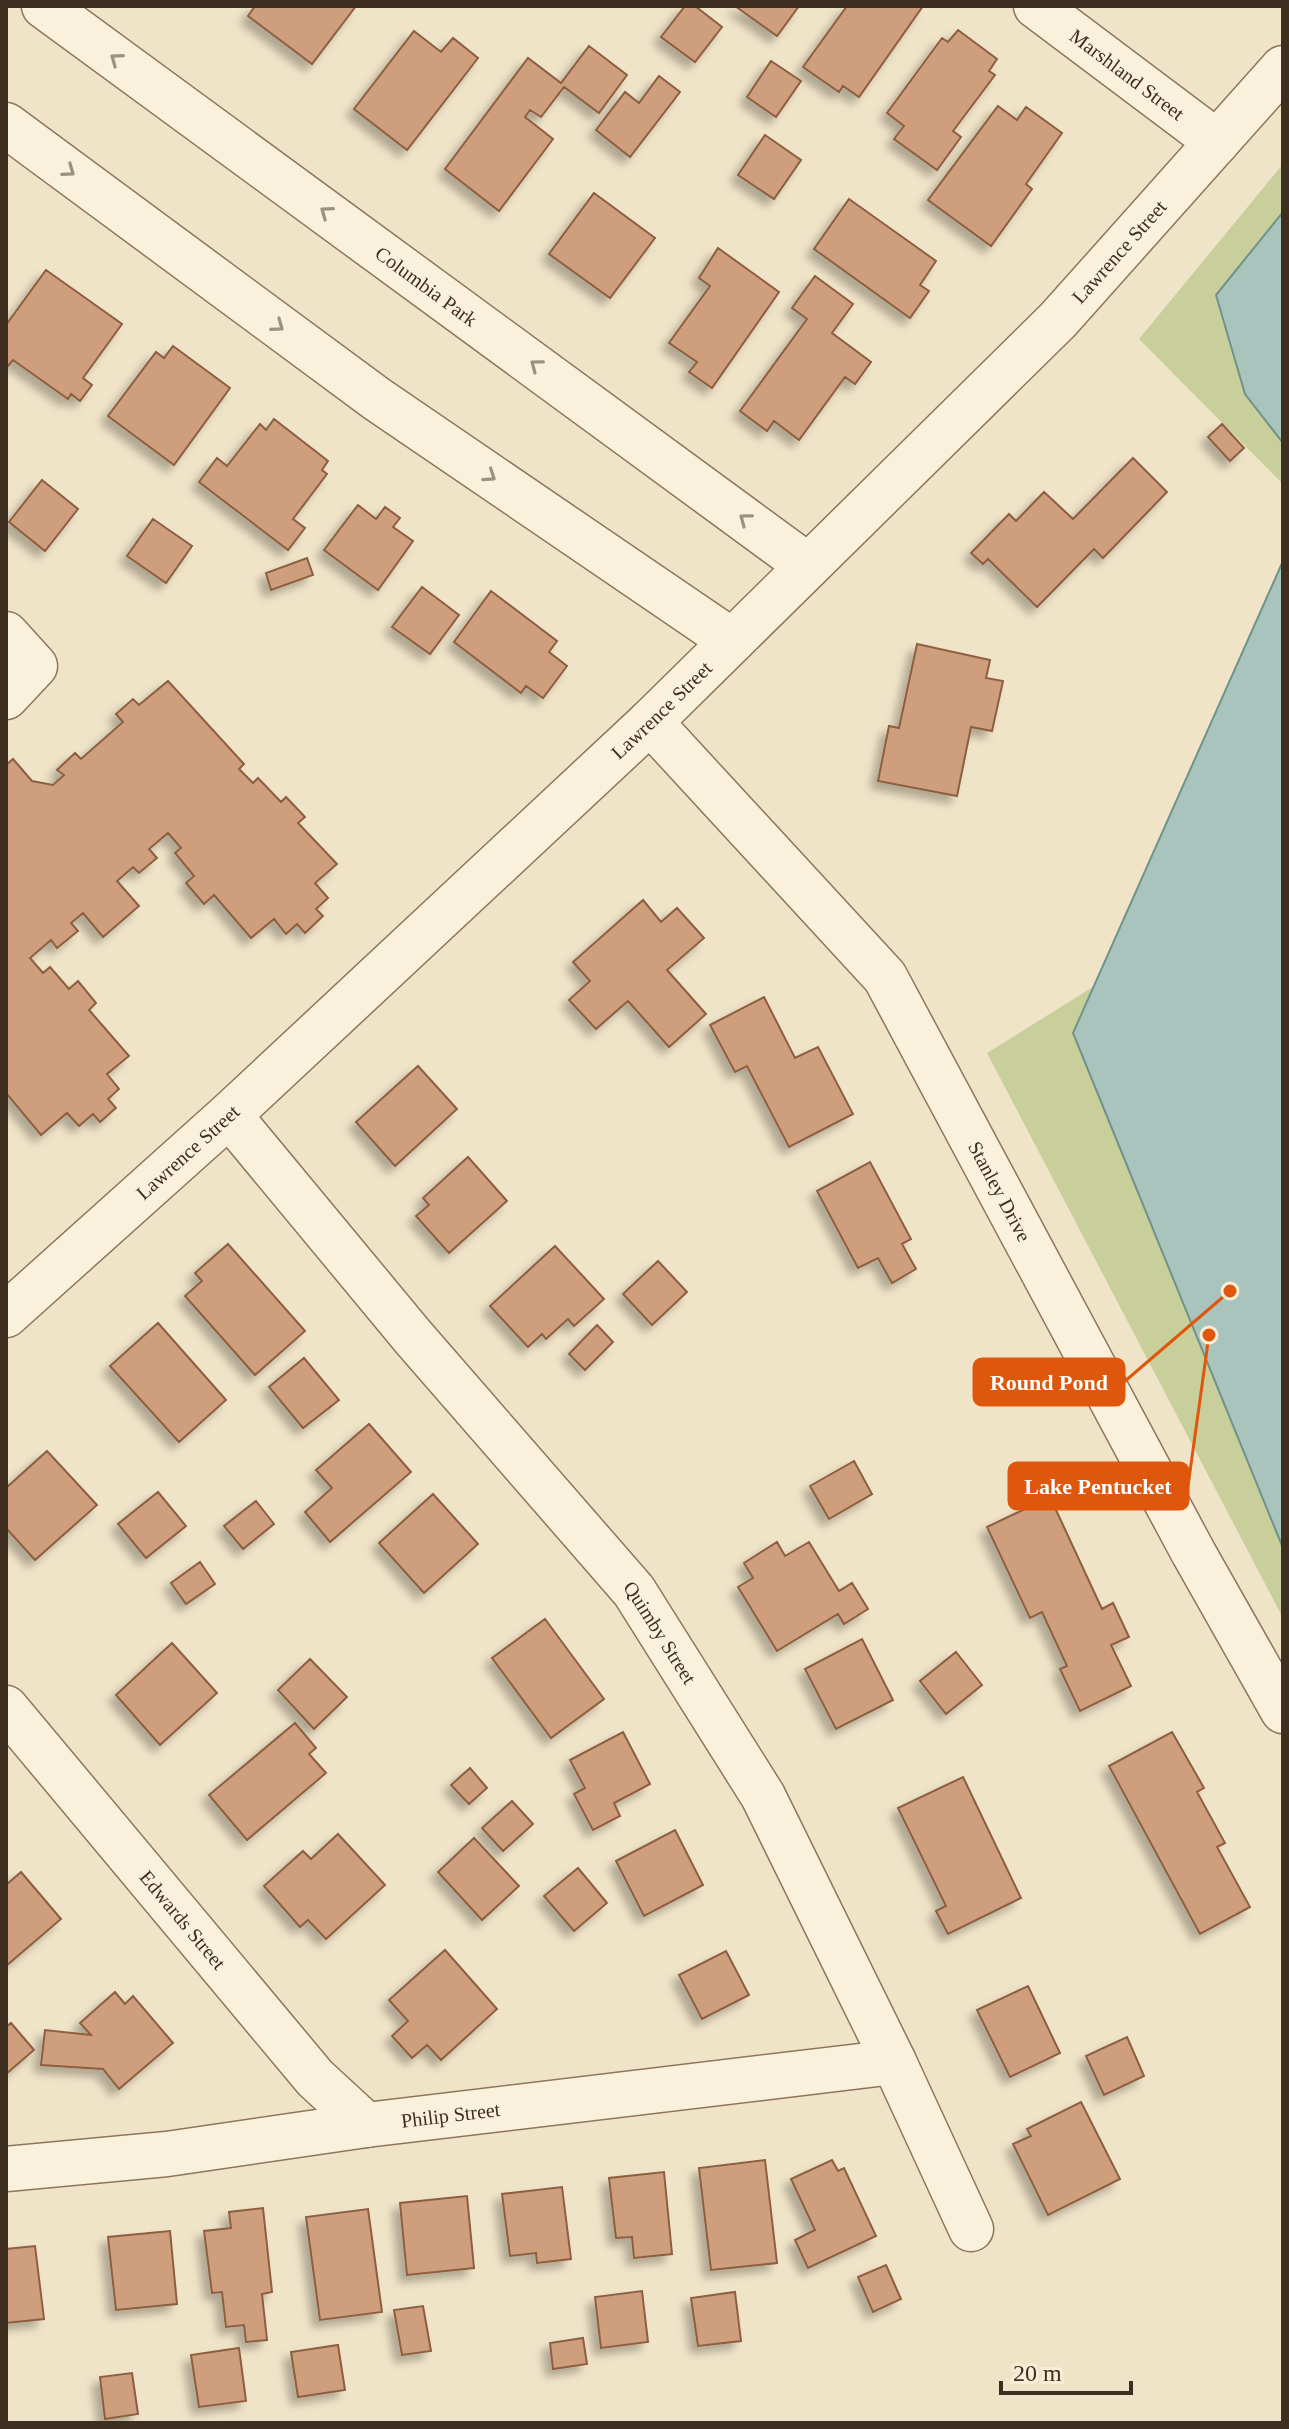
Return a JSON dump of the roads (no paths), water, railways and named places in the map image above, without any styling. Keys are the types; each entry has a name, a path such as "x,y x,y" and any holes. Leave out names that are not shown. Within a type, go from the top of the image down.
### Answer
{"street":[{"name":"Columbia Park","path":"44,6 808,566"},
{"name":"Marshland Street","path":"1036,6 1217,142"},
{"name":"Lawrence Street","path":"6,1315 229,1115 650,722 1058,320 1283,68"},
{"path":"6,125 377,399 732,641"},
{"path":"6,634 35,666 6,697"},
{"name":"Stanley Drive","path":"650,722 885,977 1193,1552 1283,1711"},
{"name":"Quimby Street","path":"229,1115 413,1337 634,1591 763,1796 894,2062 971,2229"},
{"name":"Edwards Street","path":"6,1708 315,2078 366,2125"},
{"name":"Philip Street","path":"6,2169 167,2154 366,2125 894,2062"}],"water":[{"path":"1283,212 1283,443 1245,394 1216,295"},
{"path":"1283,561 1283,1548 1073,1033"}],"place":[{"name":"Round Pond","path":"1230,1291"},
{"name":"Lake Pentucket","path":"1209,1335"}]}
